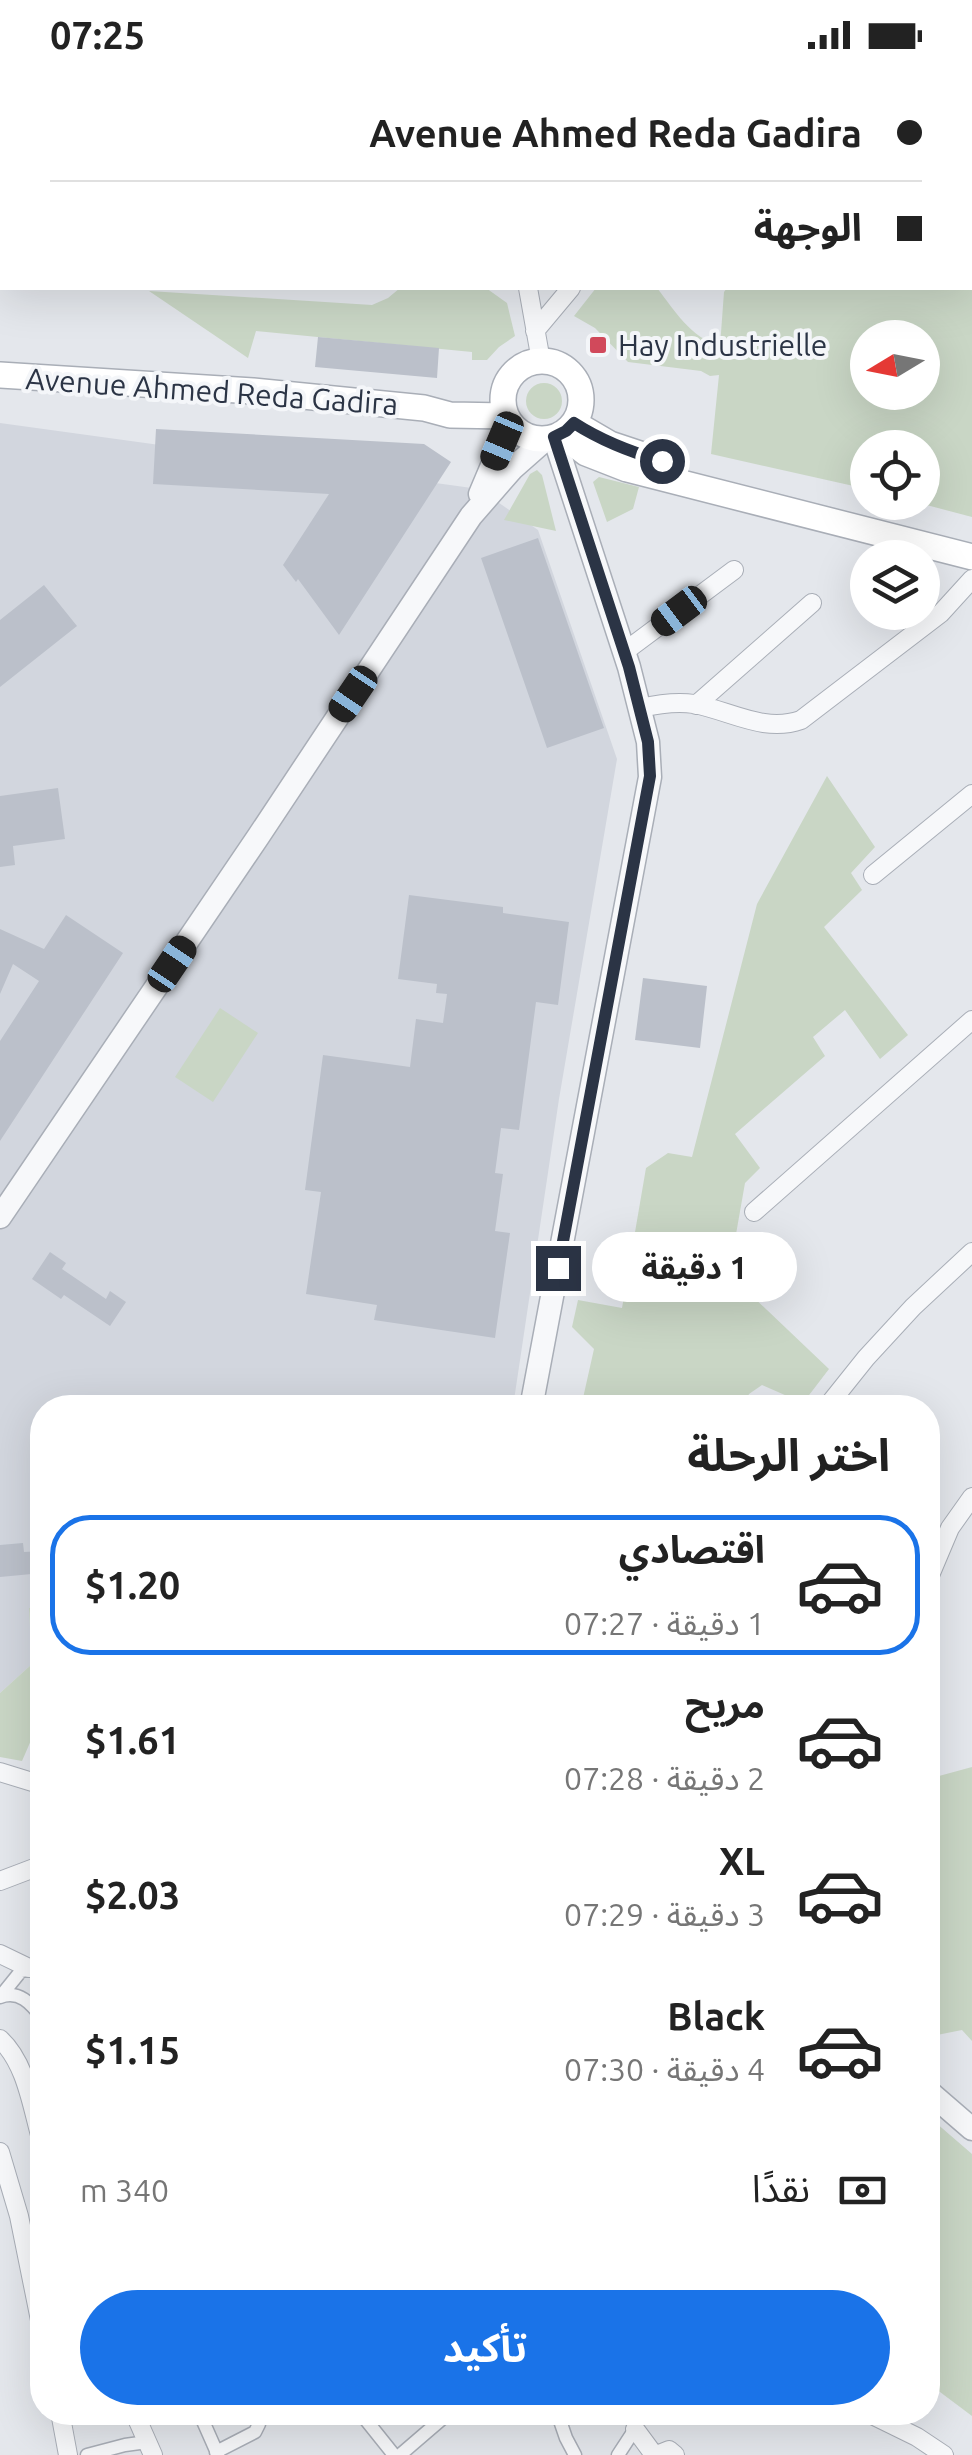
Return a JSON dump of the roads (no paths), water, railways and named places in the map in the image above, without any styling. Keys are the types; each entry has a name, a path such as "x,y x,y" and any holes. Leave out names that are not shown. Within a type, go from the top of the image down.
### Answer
{"main road":[{"path":"559,434 580,408 576,382 558,365 532,362 517,370 506,384 507,411 522,434 600,438 632,453 972,541"},
{"name":"Avenue Ahmed Reda Gadira","path":"0,375 253,391 424,408 478,400 507,411"},
{"path":"559,434 586,452 628,469 972,557"}],"street":[{"path":"536,331 569,290"},
{"path":"524,291 541,361"},
{"path":"472,516 507,411"},
{"path":"0,1217 472,516 512,469 559,434 640,708 650,757 648,796 533,1395"},
{"path":"624,652 734,570"},
{"path":"640,708 666,703 696,704 768,725 801,720 942,613 972,579"},
{"path":"696,704 812,603"},
{"path":"873,875 972,794"},
{"path":"754,1212 972,1020"},
{"path":"836,1395 913,1307 972,1252"},
{"path":"940,1552 950,1528 972,1498"},
{"path":"0,1772 30,1782"},
{"path":"0,1880 30,1869"},
{"path":"0,1954 30,1968"},
{"path":"0,1997 22,1971 30,1971"},
{"path":"0,1997 18,1996 30,2003"},
{"path":"0,2040 19,2064 30,2101"},
{"path":"940,2102 972,2129"},
{"path":"0,2152 30,2271"},
{"path":"62,2425 68,2455"},
{"path":"87,2455 150,2449 140,2425"},
{"path":"205,2425 217,2454 254,2432 258,2425"},
{"path":"371,2425 397,2455 434,2425"},
{"path":"562,2425 575,2455"},
{"path":"618,2455 633,2425"},
{"path":"637,2425 652,2452 668,2450 675,2455"},
{"path":"893,2425 944,2455"}],"place":[{"name":"Hay Industrielle","path":"598,345"}]}
